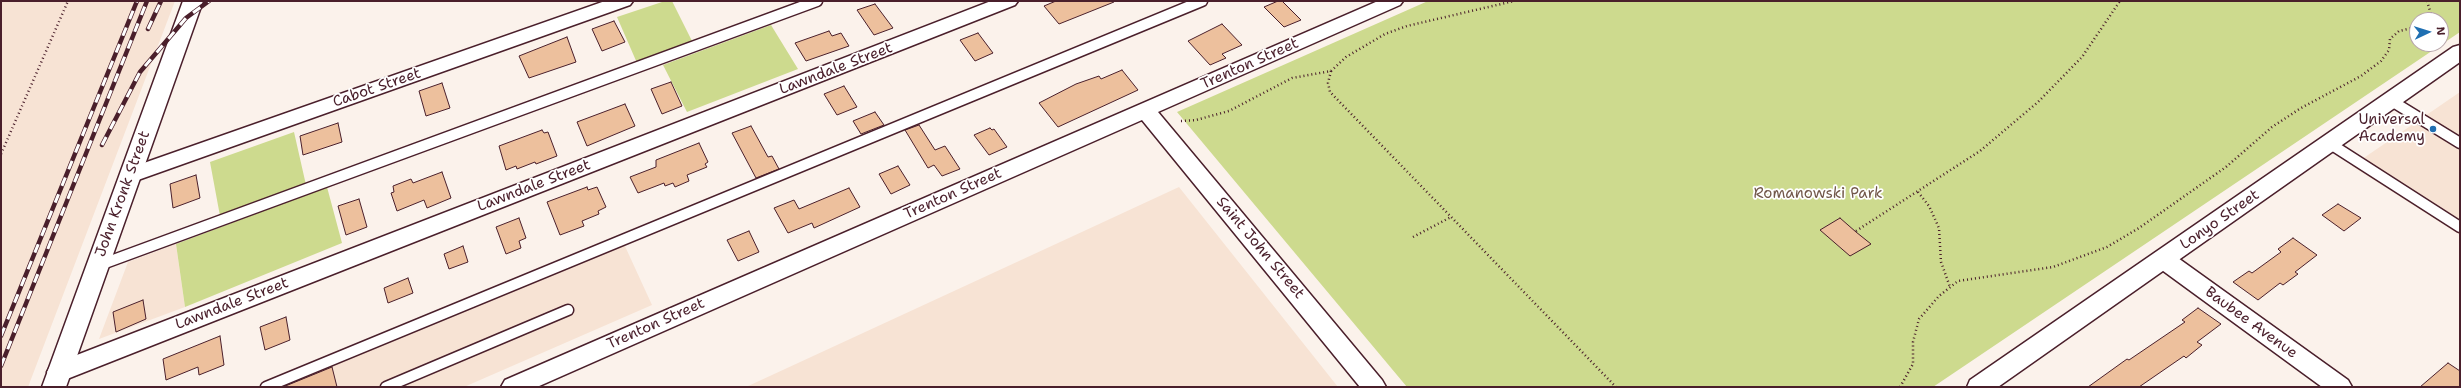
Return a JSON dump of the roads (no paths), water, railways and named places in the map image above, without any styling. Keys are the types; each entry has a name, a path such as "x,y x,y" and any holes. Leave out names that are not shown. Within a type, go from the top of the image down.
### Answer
{"street":[{"name":"John Kronk Street","path":"56,380 193,1"},
{"name":"Cabot Street","path":"131,175 624,1"},
{"name":"Lawndale Street","path":"56,380 1009,1"},
{"name":"Trenton Street","path":"513,387 1145,110 1370,5 1394,1"},
{"name":"Lonyo Street","path":"1980,387 2460,52"},
{"name":"Saint John Street","path":"1145,110 1374,387"},
{"name":"Baubee Avenue","path":"2163,260 2340,387"}],"lane":[{"path":"98,266 817,1"},
{"path":"266,387 1202,1"},
{"path":"2390,100 2460,143"},
{"path":"2329,143 2460,227"},
{"path":"386,387 568,310"}],"railway":[{"path":"1,336 137,1"},
{"path":"1,366 147,1"},
{"path":"148,29 161,1"},
{"path":"102,145 140,72 186,18 209,1"}],"place":[{"name":"Universal Academy","path":"2433,129"}],"park label":[{"name":"Romanowski Park","path":"1818,194"}]}
